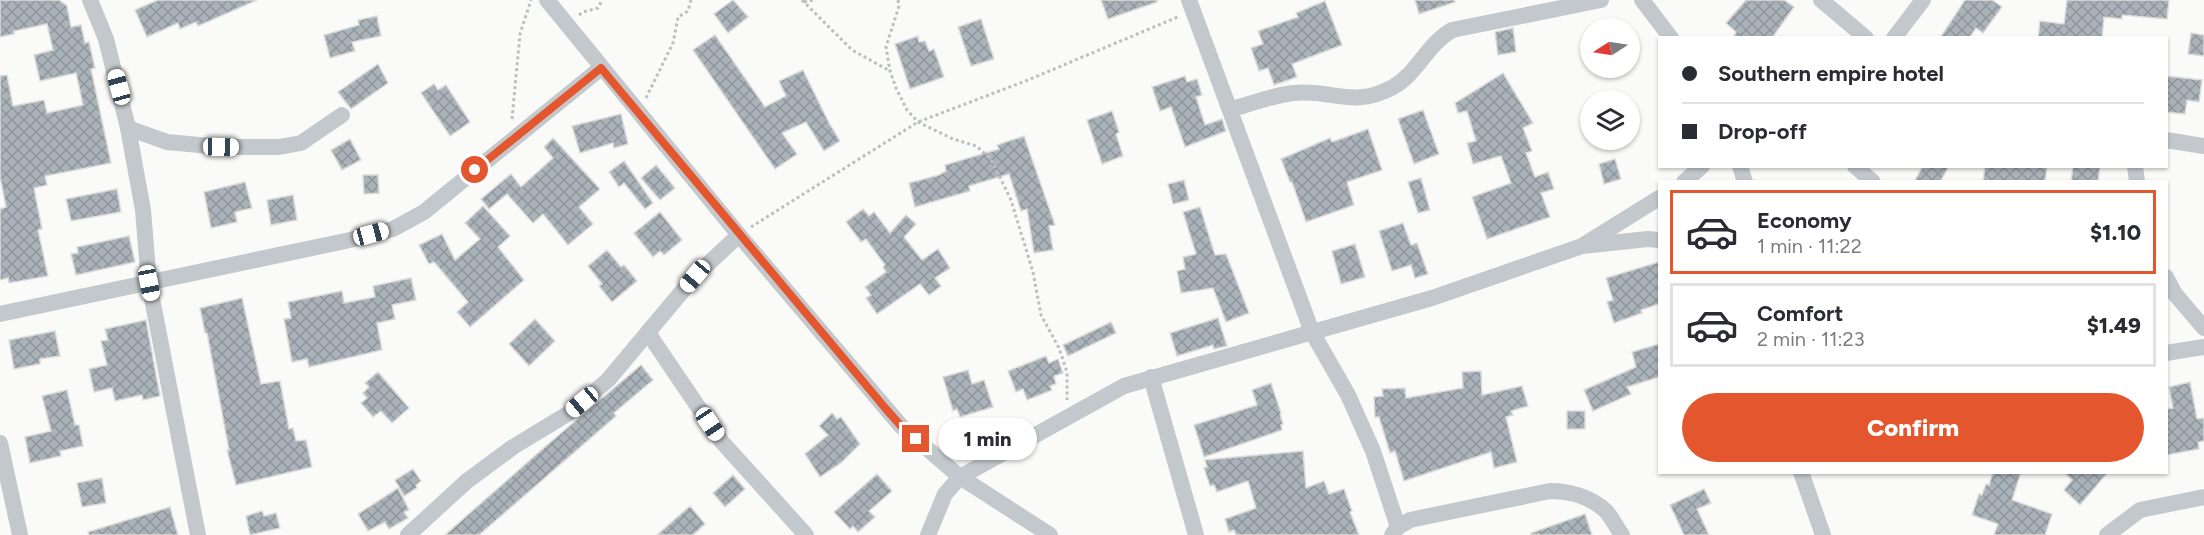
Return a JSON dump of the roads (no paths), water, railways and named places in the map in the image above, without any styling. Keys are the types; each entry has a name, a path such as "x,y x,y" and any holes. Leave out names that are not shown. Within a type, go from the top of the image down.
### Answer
{"street":[{"path":"90,0 106,39 128,128 143,210 149,283 198,535"},
{"path":"547,0 739,235 901,426 960,477 1050,535"},
{"path":"1231,109 1294,93 1359,99 1373,96 1406,78 1438,38 1452,30 1601,0"},
{"path":"1642,0 1669,36"},
{"path":"1821,0 1864,36"},
{"path":"1896,36 1923,0"},
{"path":"1191,6 1312,332 1343,386 1373,451 1395,531 1410,520 1550,491 1568,491 1606,511 1622,535"},
{"path":"0,314 393,229 424,212 601,68"},
{"path":"128,128 167,142 221,147 279,147 299,144 342,115"},
{"path":"2168,140 2204,146"},
{"path":"1686,180 1700,168"},
{"path":"1857,168 1871,180"},
{"path":"928,535 945,494 960,477 1124,386 1432,298 1582,246 1658,199"},
{"path":"408,535 466,481 513,447 569,413 608,380 695,276 739,235"},
{"path":"1582,246 1658,240"},
{"path":"2168,281 2175,294 2204,328"},
{"path":"648,333 722,442 806,535"},
{"path":"2168,353 2204,347"},
{"path":"1151,377 1196,535"},
{"path":"0,443 20,535"},
{"path":"1802,474 1824,535"},
{"path":"2107,535 2140,510 2204,497"}]}
